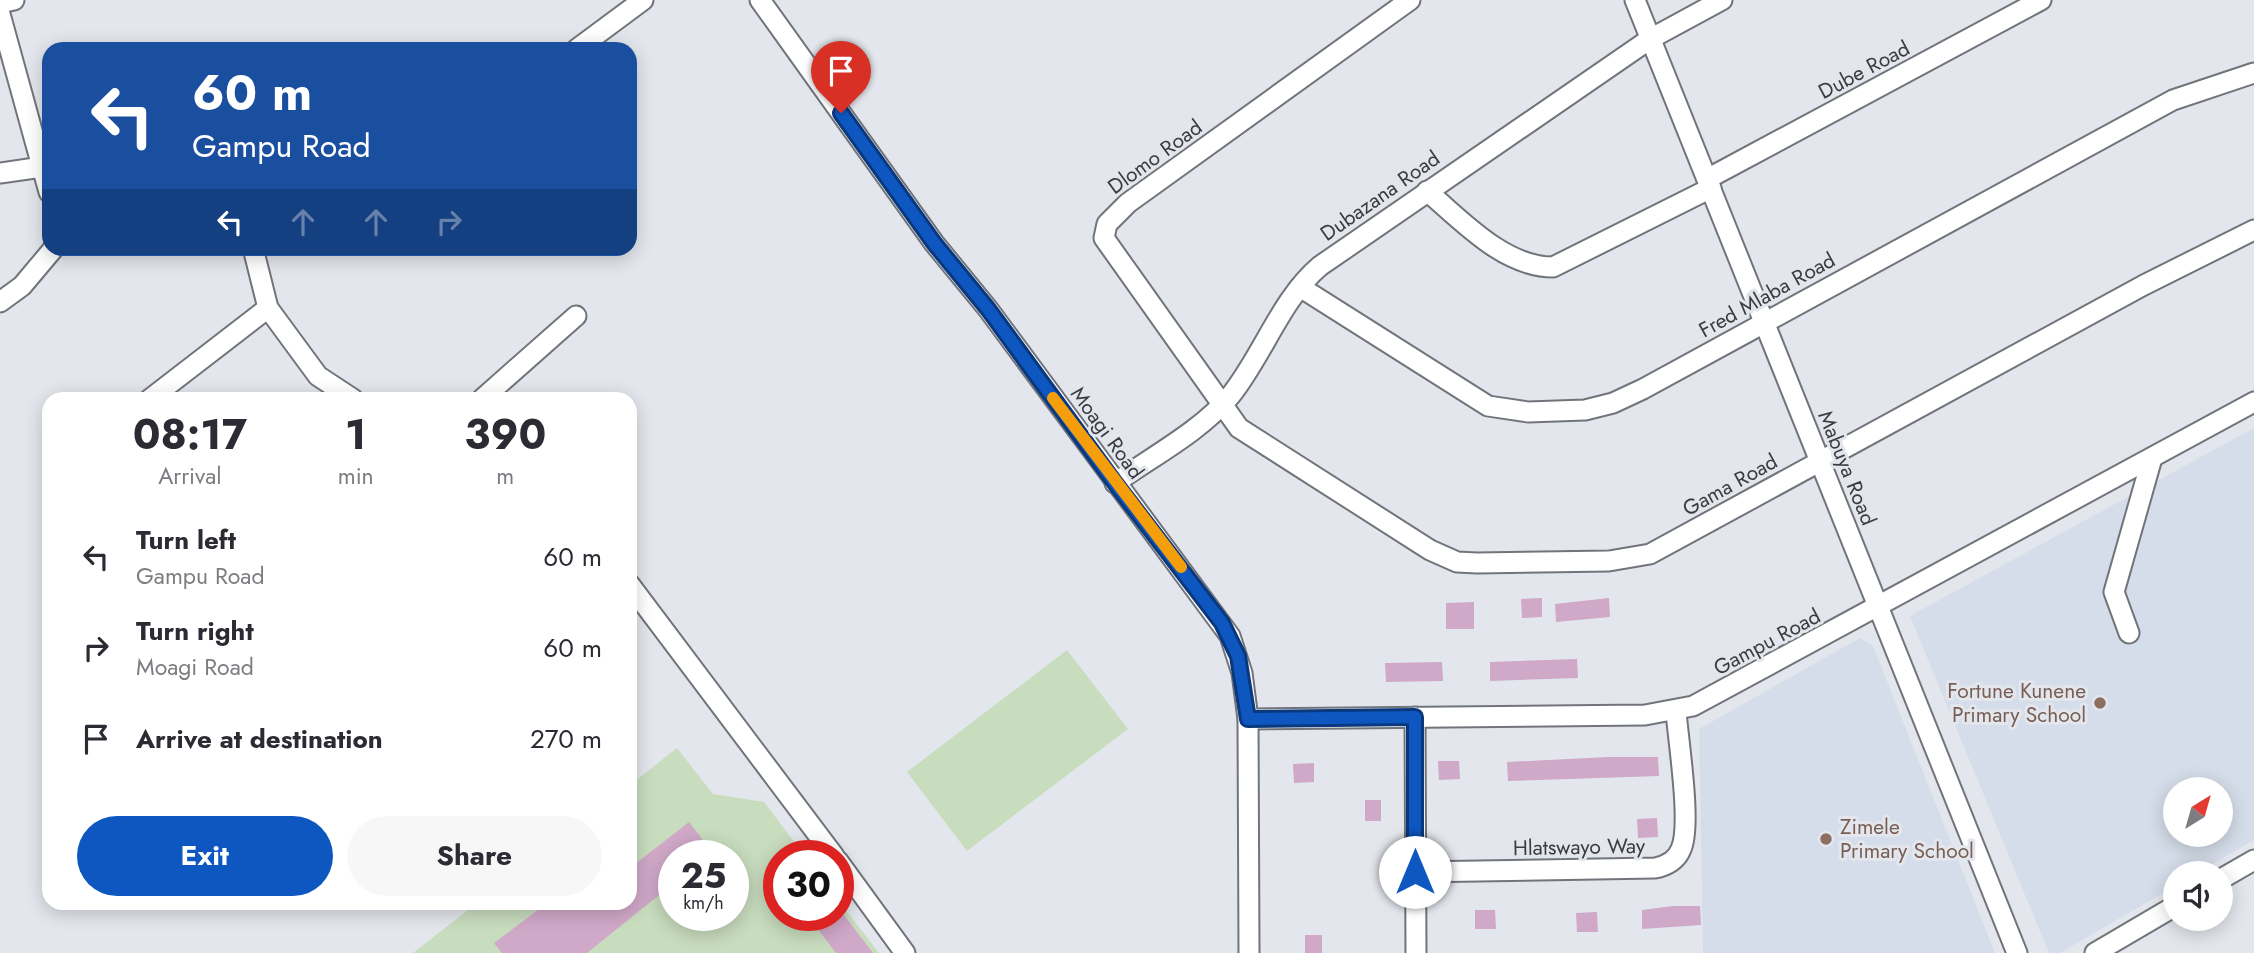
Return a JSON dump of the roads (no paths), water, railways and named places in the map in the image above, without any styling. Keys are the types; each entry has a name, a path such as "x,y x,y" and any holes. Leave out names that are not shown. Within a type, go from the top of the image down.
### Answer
{"street":[{"path":"0,3 14,0"},
{"path":"587,42 643,0"},
{"name":"Moagi Road","path":"760,0 934,243 988,309 1226,629 1238,656 1248,719 1249,953"},
{"name":"Dlomo Road","path":"1222,405 1108,249 1104,230 1128,203 1410,0"},
{"name":"Mabuya Road","path":"1635,0 2017,953"},
{"name":"Dubazana Road","path":"1115,483 1222,405 1240,383 1300,287 1321,266 1650,39 1722,0"},
{"name":"Dube Road","path":"1427,191 1503,252 1541,267 1564,263 2041,0"},
{"path":"0,13 42,154"},
{"name":"Fred Mlaba Road","path":"1300,287 1475,399 1515,412 1585,410 1613,403 2173,100 2254,74"},
{"path":"0,173 42,168"},
{"name":"Gama Road","path":"1222,405 1230,419 1250,437 1437,554 1468,563 1635,558 1662,549 2166,273 2254,230"},
{"path":"0,302 22,286 47,256"},
{"path":"255,256 268,308 318,376 342,392"},
{"path":"159,392 268,308"},
{"path":"490,392 576,316"},
{"name":"Gampu Road","path":"1248,719 1645,715 1676,711 1725,691 2254,402"},
{"path":"2129,633 2114,592 2152,458"},
{"path":"637,594 822,840"},
{"name":"Hlatswayo Way","path":"1415,872 1655,868 1667,865 1679,854 1683,844 1684,817 1676,711"},
{"path":"1415,717 1416,953"},
{"path":"2233,872 2254,860"},
{"path":"854,883 905,953"},
{"path":"2095,953 2163,912"}],"place":[{"name":"Fortune Kunene Primary School","path":"2100,703"},
{"name":"Zimele Primary School","path":"1826,839"}]}
